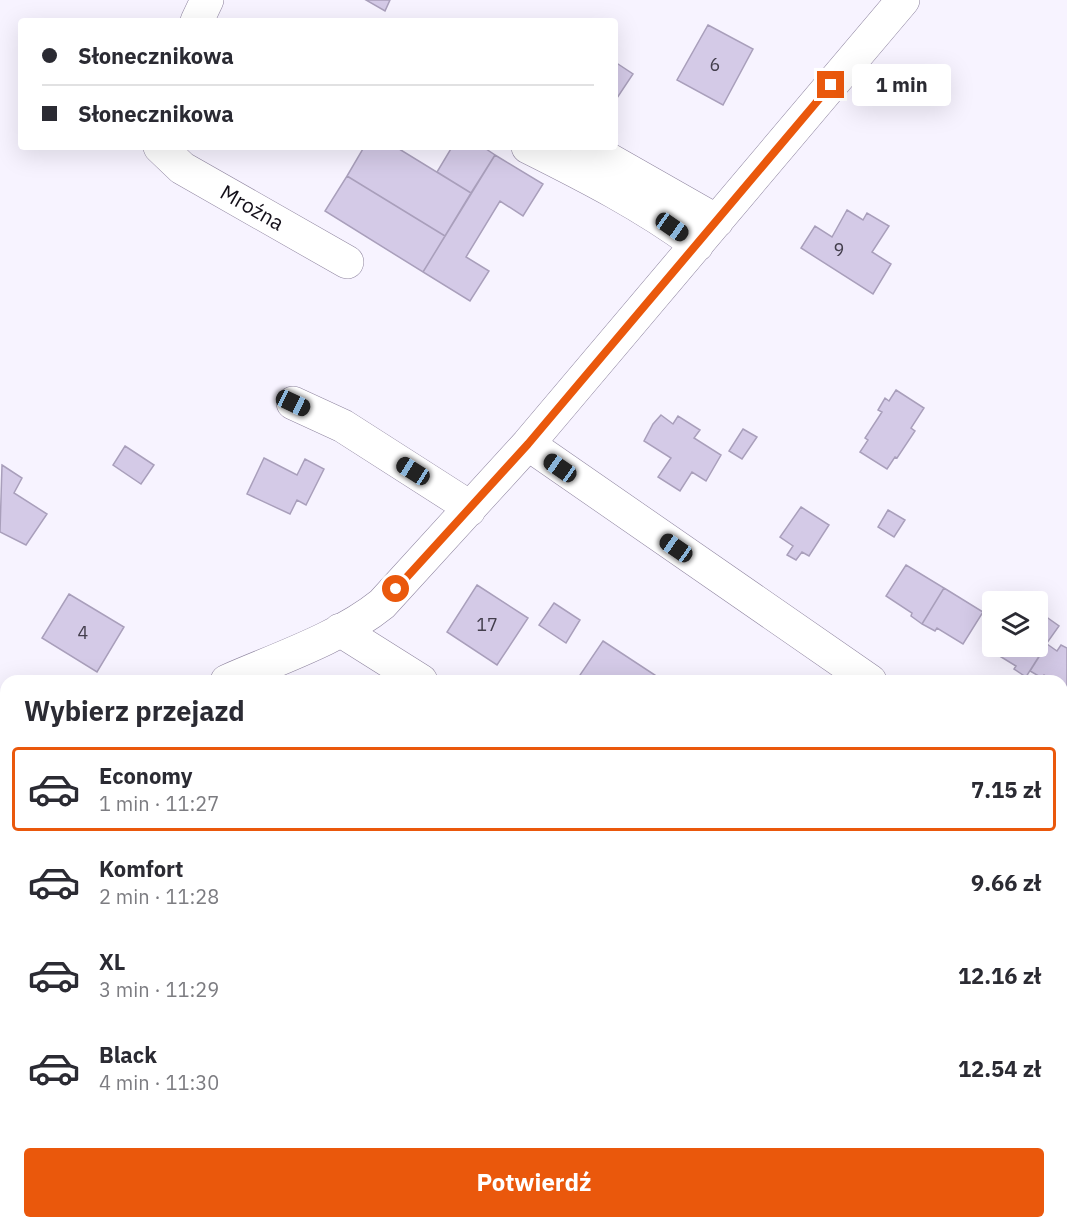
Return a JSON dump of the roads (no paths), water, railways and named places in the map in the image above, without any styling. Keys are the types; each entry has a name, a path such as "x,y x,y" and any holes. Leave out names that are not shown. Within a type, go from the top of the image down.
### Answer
{"street":[{"path":"198,18 207,0"},
{"path":"240,675 340,630 367,616 382,604 528,444 903,0"},
{"name":"Mroźna","path":"163,150 182,168 347,262"},
{"path":"534,150 592,179 672,227 707,233"},
{"path":"591,150 707,233"},
{"path":"293,403 343,426 457,499 469,510"},
{"path":"528,444 861,675"},
{"path":"340,630 411,675"}]}
